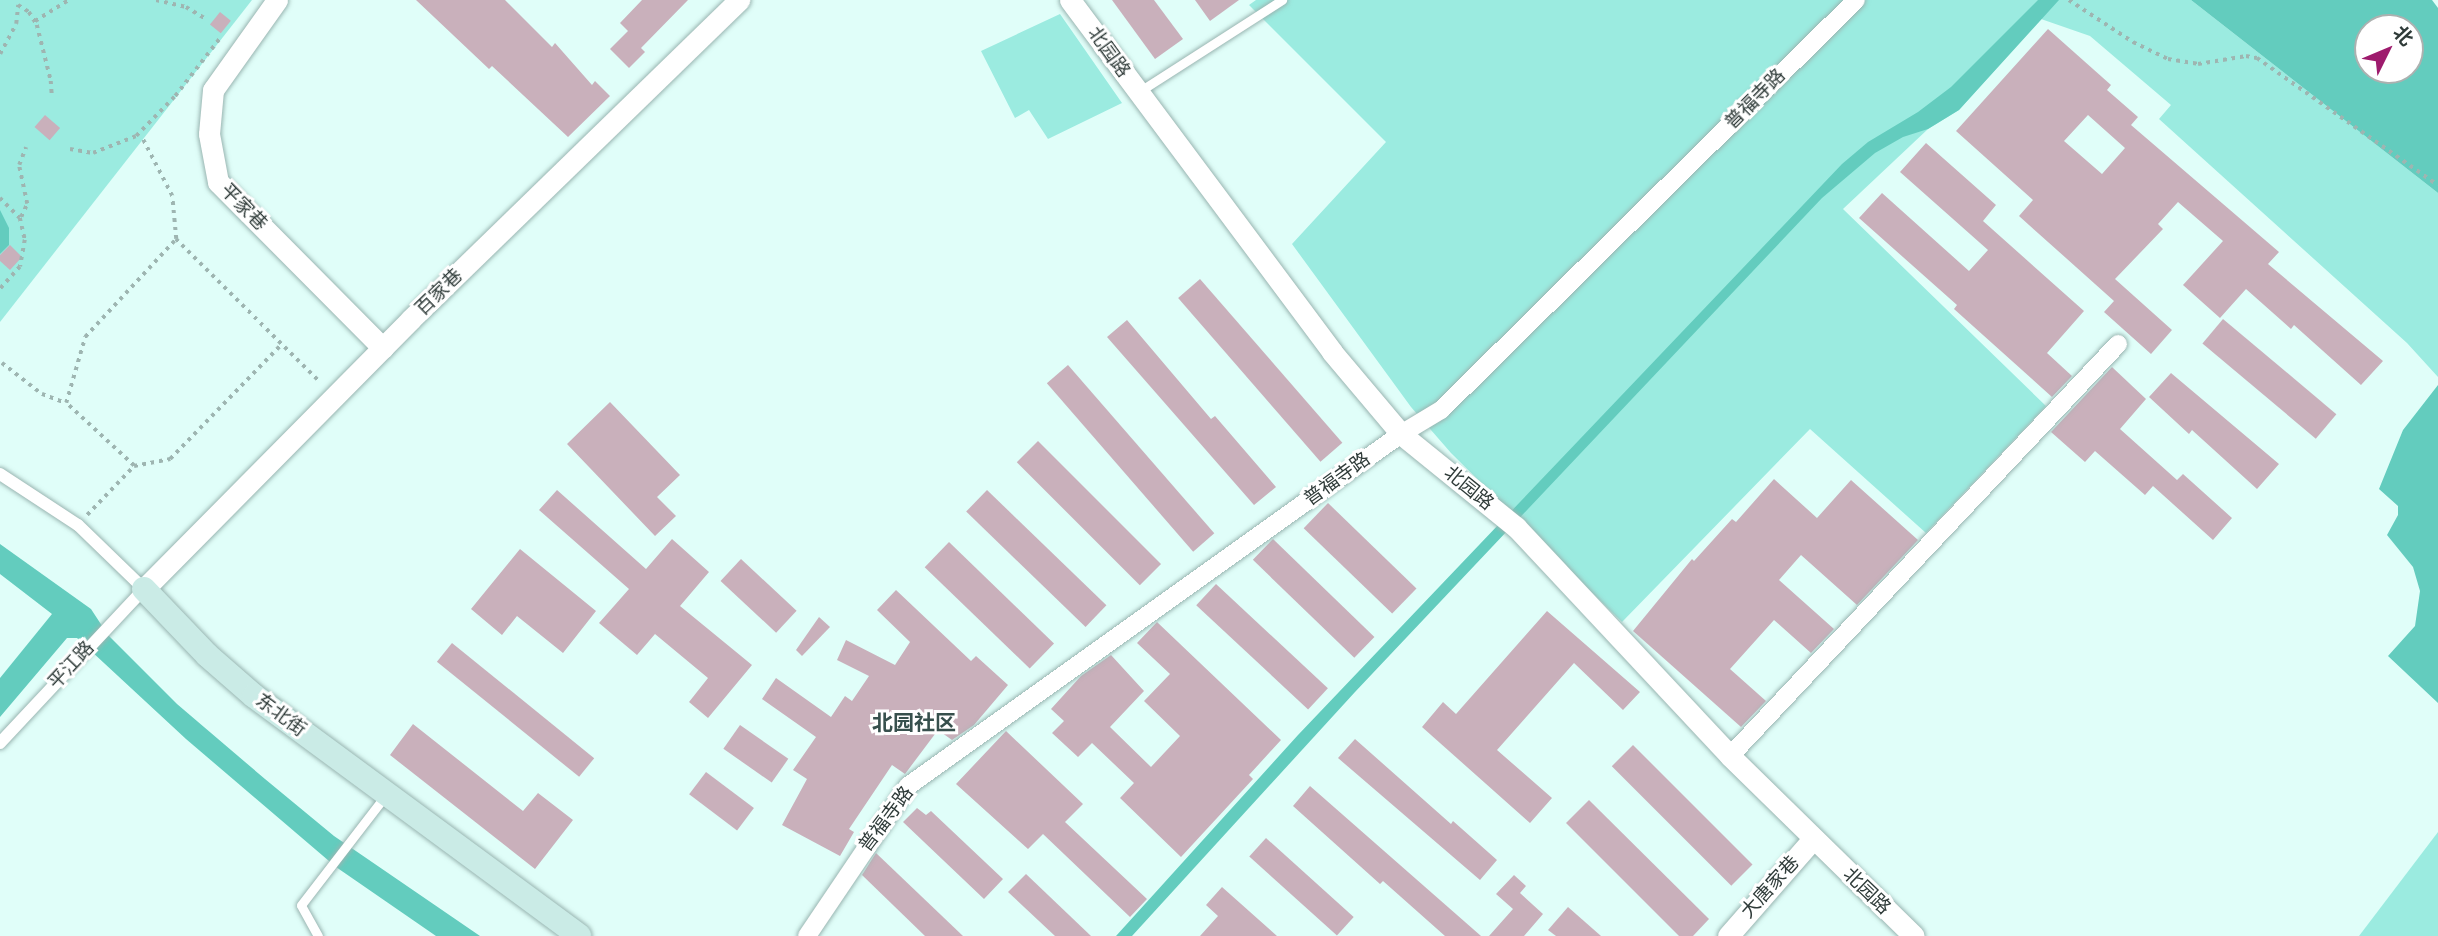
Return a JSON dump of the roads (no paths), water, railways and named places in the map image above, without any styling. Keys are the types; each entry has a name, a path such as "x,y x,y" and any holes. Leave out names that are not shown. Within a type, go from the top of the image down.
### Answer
{"main road":[{"name":"东北街","path":"144,589 181,630 242,686 388,792 570,934"}],"street":[{"name":"平家巷","path":"276,0 213,90 209,134 218,182 383,348"},
{"name":"百家巷","path":"144,589 383,348 739,0"},
{"name":"北园路","path":"1070,0 1332,352 1401,434 1510,521 1730,756 1914,936"},
{"name":"普福寺路","path":"807,936 908,786 1401,434 1441,410 1856,0"},
{"path":"1730,756 2119,344"},
{"name":"东北街","path":"0,474 78,525 144,589"},
{"name":"平江路","path":"0,743 144,589"},
{"name":"大唐家巷","path":"1728,936 1813,839"}],"lane":[{"path":"1139,92 1282,0"},
{"path":"318,936 302,905 388,792"}],"district":[{"name":"北园社区","path":"914,723"}]}
